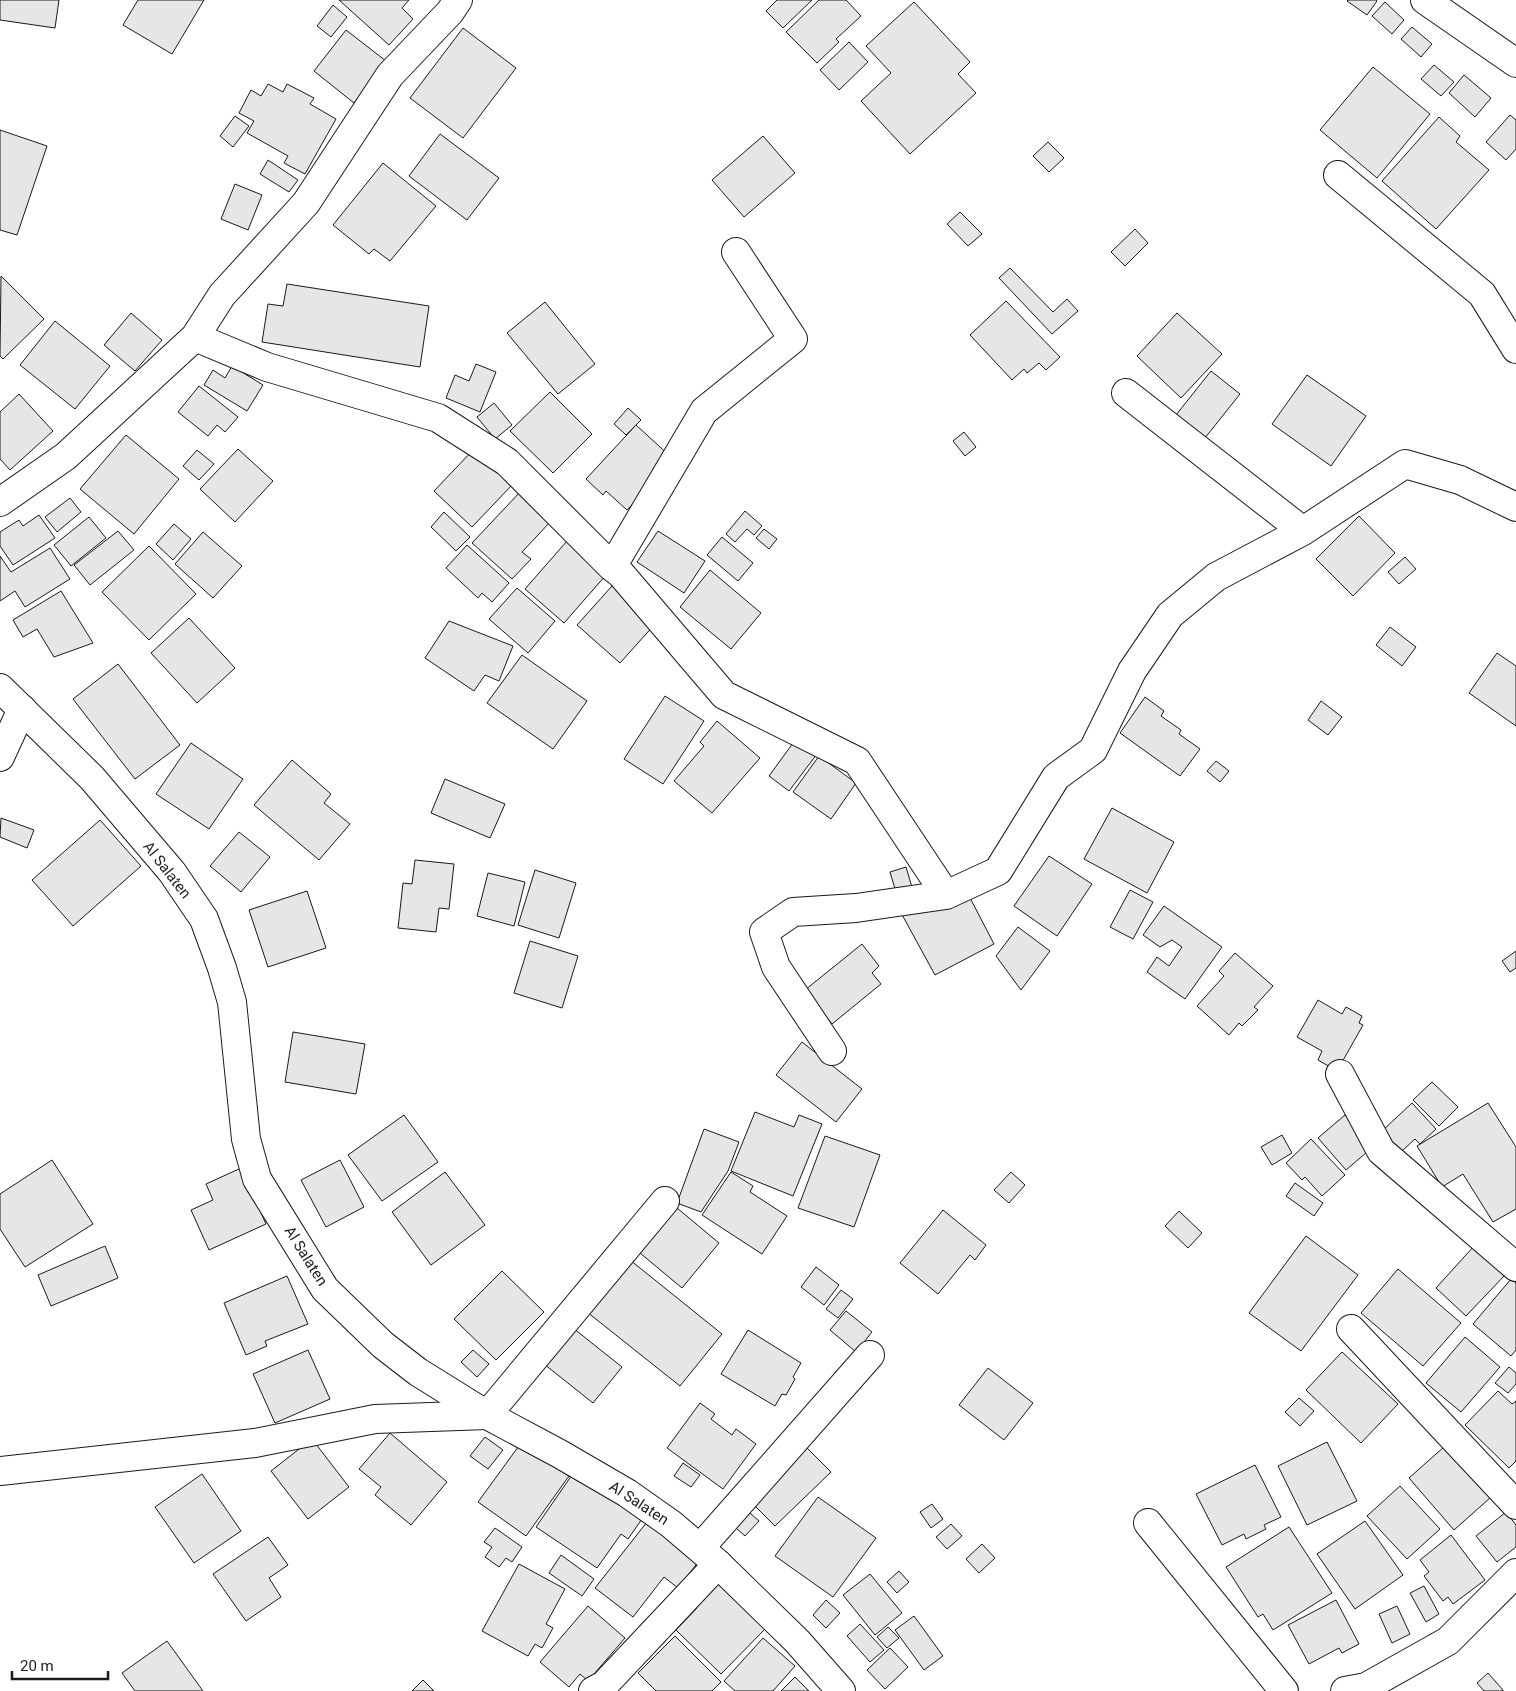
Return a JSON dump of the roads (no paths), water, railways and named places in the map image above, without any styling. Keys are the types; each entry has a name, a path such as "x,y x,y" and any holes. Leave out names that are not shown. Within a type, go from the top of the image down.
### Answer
{"main road":[{"path":"1425,0 1516,63"},
{"path":"0,502 66,456 195,337 222,295 306,203 390,75 449,4"},
{"path":"1338,175 1482,294 1516,349"},
{"path":"612,567 704,411 794,339 736,252"},
{"path":"195,337 267,367 438,418 507,462 621,574 724,695 857,762 946,895"},
{"path":"1126,394 1303,531"},
{"path":"832,1051 776,966 764,932 793,912 856,908 946,895 998,871 1056,777 1093,750 1132,671 1170,616 1216,577 1303,531 1405,464 1460,480 1516,507"},
{"name":"Al Salaten","path":"0,688 92,778 172,872 204,919 232,1002 246,1139 257,1179 325,1289 383,1345 411,1367 487,1415 627,1493 671,1524 709,1556 797,1641 841,1691"},
{"path":"0,757 22,709"},
{"path":"1340,1074 1381,1151 1516,1267"},
{"path":"0,1471 255,1443 375,1419 487,1415 665,1201"},
{"path":"1351,1330 1516,1505"},
{"path":"593,1691 604,1685 870,1355"},
{"path":"1148,1523 1284,1691"},
{"path":"1345,1691 1366,1687 1448,1641 1516,1573"}]}
